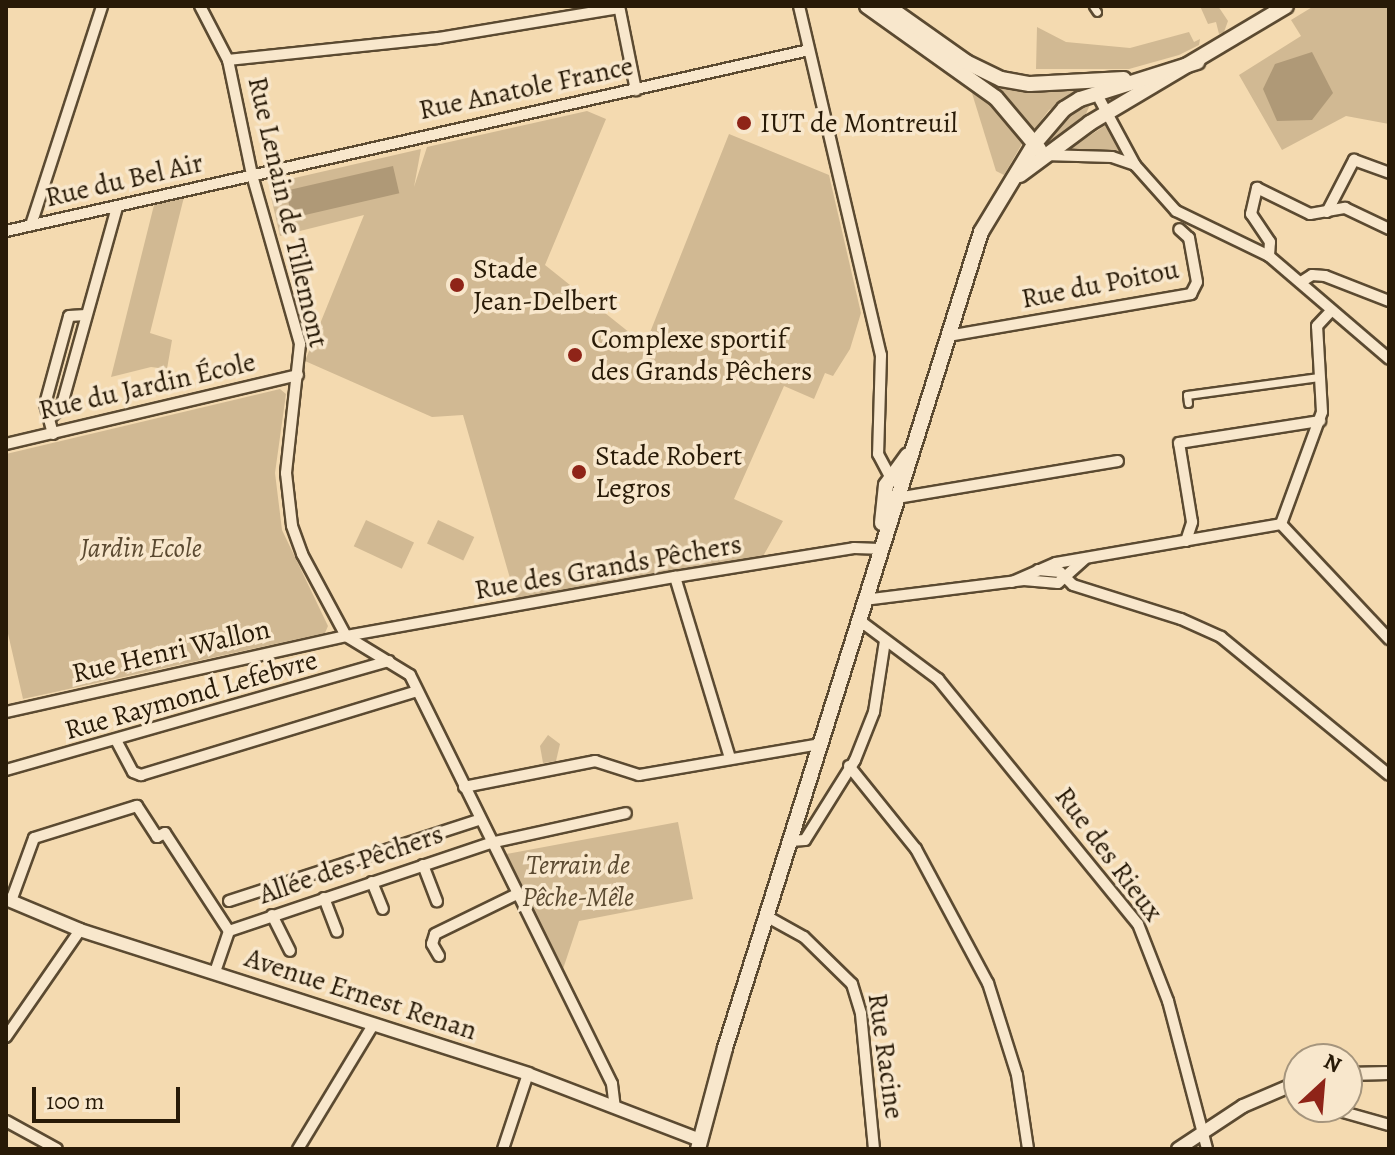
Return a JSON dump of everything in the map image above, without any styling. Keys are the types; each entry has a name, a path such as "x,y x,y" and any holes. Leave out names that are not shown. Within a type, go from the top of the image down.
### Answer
{"main road":[{"path":"867,6 996,98 1039,149"},
{"path":"1039,149 1110,113 1286,6"},
{"path":"895,8 966,62 1001,79 1030,84 1136,80"},
{"path":"699,1144 880,546 981,232 1007,185 1039,149 1064,109 1136,80 1197,62"},
{"path":"1085,80 1097,97"},
{"path":"1090,123 1097,97"},
{"path":"880,546 890,477 911,452"}],"street":[{"path":"31,225 102,6"},
{"name":"Rue Lenain de Tillemont","path":"200,6 228,60 252,175 300,344 286,473 292,526 346,636"},
{"path":"799,6 884,371 878,454 890,477"},
{"path":"228,60 438,38 619,7 636,90"},
{"name":"Rue Anatole France","path":"252,175 809,50"},
{"path":"1097,97 1110,113 1135,165 1190,222 1269,256 1301,282 1330,312 1389,359"},
{"path":"1039,149 1112,157 1135,165"},
{"path":"1327,212 1354,160 1389,173"},
{"name":"Rue du Bel Air","path":"6,231 252,175"},
{"path":"1269,256 1270,242 1251,214 1257,188 1310,214 1352,210 1389,229"},
{"path":"51,417 61,408 117,207"},
{"name":"Rue du Poitou","path":"948,336 1191,294 1197,282 1189,238 1179,229"},
{"path":"1301,282 1312,275 1325,276 1389,301"},
{"path":"1281,524 1320,421 1317,326 1330,312"},
{"path":"53,434 51,417 45,404 69,316 86,315"},
{"name":"Rue du Jardin École","path":"6,444 298,375"},
{"path":"1188,403 1187,395 1319,377"},
{"path":"1186,541 1192,522 1179,443 1320,421"},
{"path":"878,454 899,464"},
{"path":"897,498 1118,461"},
{"path":"1012,582 1038,570 1087,557 1281,524"},
{"path":"1281,524 1389,639"},
{"name":"Rue des Grands Pêchers","path":"346,636 675,577 880,546"},
{"path":"864,600 1012,582 1058,583 1068,578 1087,557"},
{"path":"1038,570 1068,578 1073,585 1181,619 1221,637 1389,775"},
{"path":"675,577 730,758"},
{"name":"Rue des Rieux","path":"859,620 938,679 1138,924 1168,1001 1207,1149"},
{"path":"346,636 410,675 515,895 612,1084 615,1107"},
{"name":"Rue Henri Wallon","path":"6,712 346,636"},
{"path":"790,841 805,840 849,766 874,712 885,641"},
{"name":"Rue Raymond Lefebvre","path":"6,770 117,742 389,661"},
{"path":"117,742 133,772 141,775 417,691"},
{"path":"464,787 595,761 639,775 820,744"},
{"path":"849,766 916,849 988,983 1017,1075 1028,1149"},
{"path":"8,900 34,838 137,806 157,837 165,833 229,931 215,972"},
{"name":"Allée des Pêchers","path":"229,931 490,843 626,813"},
{"path":"229,901 479,820"},
{"path":"423,865 437,901"},
{"path":"372,882 383,909"},
{"path":"439,956 432,944 435,934 515,895"},
{"path":"324,898 337,932"},
{"name":"Avenue Ernest Renan","path":"8,900 80,930 528,1074 615,1107 699,1144"},
{"path":"272,915 290,951"},
{"name":"Rue Racine","path":"766,916 812,943 852,984 861,1014 874,1149"},
{"path":"6,1037 80,930"},
{"path":"298,1149 373,1025"},
{"path":"1363,1074 1389,1073"},
{"path":"503,1149 528,1074"},
{"path":"1178,1149 1203,1130 1283,1090"},
{"path":"1363,1118 1389,1125"},
{"path":"6,1121 57,1149"}],"green space":[{"path":"1200,6 1218,6 1228,21 1224,32 1219,34 1216,22 1208,24"},
{"path":"1314,6 1389,6 1389,124 1346,116 1282,150 1239,75 1301,36 1291,20"},
{"path":"1037,27 1066,42 1130,48 1189,32 1194,42 1200,39 1199,45 1179,55 1129,69 1036,69"},
{"path":"975,74 1026,89 1081,89 1049,110 1033,131 1013,105"},
{"path":"971,90 1003,115 1023,142 1004,175 996,171"},
{"path":"1092,100 1086,114 1051,144 1053,129 1074,108"},
{"name":"Complexe sportif des Grands Pêchers","path":"587,111 606,119 545,265 645,345 729,134 829,175 861,313 850,349 833,376 825,373 814,399 784,386 734,499 783,521 762,558 516,599 463,415 432,417 305,361 364,215 280,236 271,197 280,192 277,182 421,149 414,187 427,147"},
{"path":"1109,123 1126,157 1063,153"},
{"path":"184,197 150,333 172,340 167,369 151,367 111,377 154,205"},
{"name":"Jardin Ecole","path":"280,389 286,394 275,473 282,530 328,626 325,633 23,699 6,625 6,454"},
{"path":"366,520 414,542 402,569 354,546"},
{"path":"438,520 474,537 463,560 427,544"},
{"path":"548,735 560,744 556,761 543,763 540,746"},
{"name":"Terrain de Pêche-Mêle","path":"678,822 693,899 579,921 562,972 506,854"}],"shaded area":[{"path":"1312,52 1333,93 1312,120 1277,121 1263,89 1275,64"},
{"path":"393,166 399,193 292,218 286,191"}],"place":[{"name":"IUT de Montreuil","path":"744,123"},
{"name":"Stade Jean-Delbert","path":"457,285"},
{"name":"Complexe sportif des Grands Pêchers","path":"575,355"},
{"name":"Stade Robert Legros","path":"579,472"}]}
